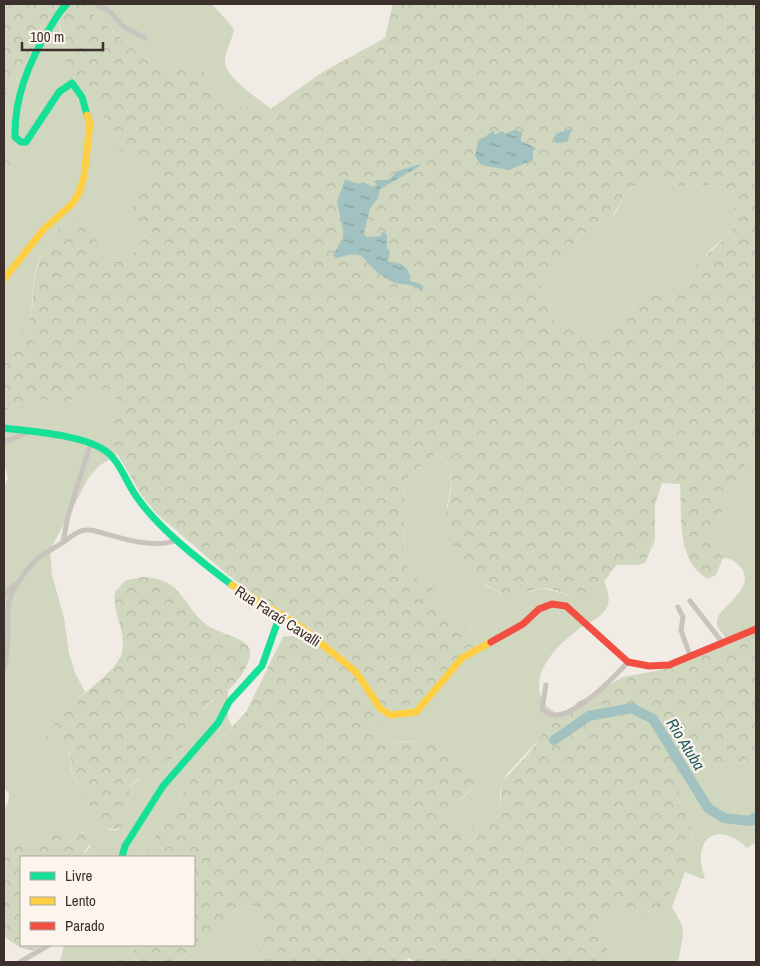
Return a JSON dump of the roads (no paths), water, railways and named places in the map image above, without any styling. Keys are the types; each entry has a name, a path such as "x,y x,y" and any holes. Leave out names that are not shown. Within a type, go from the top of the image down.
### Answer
{"street":[{"path":"4,279 43,230 72,204 79,193 84,177 90,123 82,98 72,83 66,85 59,92 26,142 21,142 15,137 14,127 16,110 32,59 62,8 67,4"},
{"path":"96,4 110,12 124,27 146,38"},
{"name":"Rua Faraó Cavalli","path":"4,428 27,434 91,442 102,448 115,460 139,501 177,540 209,568 241,592 301,627 356,672 380,708 390,715 416,712 462,658 523,624 540,609 552,604 566,606 628,662"},
{"path":"4,442 27,434"},
{"path":"63,542 68,516 91,442"},
{"path":"4,670 8,649 8,608 14,590 37,560 74,533 85,529 112,537 150,542 168,544 177,540"},
{"path":"4,595 22,578"},
{"path":"690,601 722,642"},
{"path":"678,607 683,617 681,630 690,656"},
{"path":"122,856 125,846 139,827 163,786 218,723 232,697 262,666 280,615"},
{"path":"546,686 542,708 549,714 558,714 591,699 628,662 649,666 669,665 722,642 756,630"},
{"path":"20,962 47,946"}],"water":[{"path":"572,129 567,142 556,143 553,139 557,133"},
{"path":"494,130 494,134 503,131 504,134 515,130 522,132 521,141 536,148 533,151 533,160 509,170 481,165 475,156 478,142"},
{"path":"420,164 420,166 380,189 378,198 370,208 364,233 366,237 381,236 382,231 387,235 387,248 390,251 388,261 395,264 400,263 408,270 410,281 421,284 423,292 414,286 388,280 376,271 362,256 353,254 336,258 333,255 343,238 337,202 345,179 358,184 363,182 373,187 377,184 373,182 388,180 395,172"}],"waterway":[{"name":"Rio Atuba","path":"554,740 589,716 632,708 653,719 708,808 724,818 751,821 756,817"}]}
